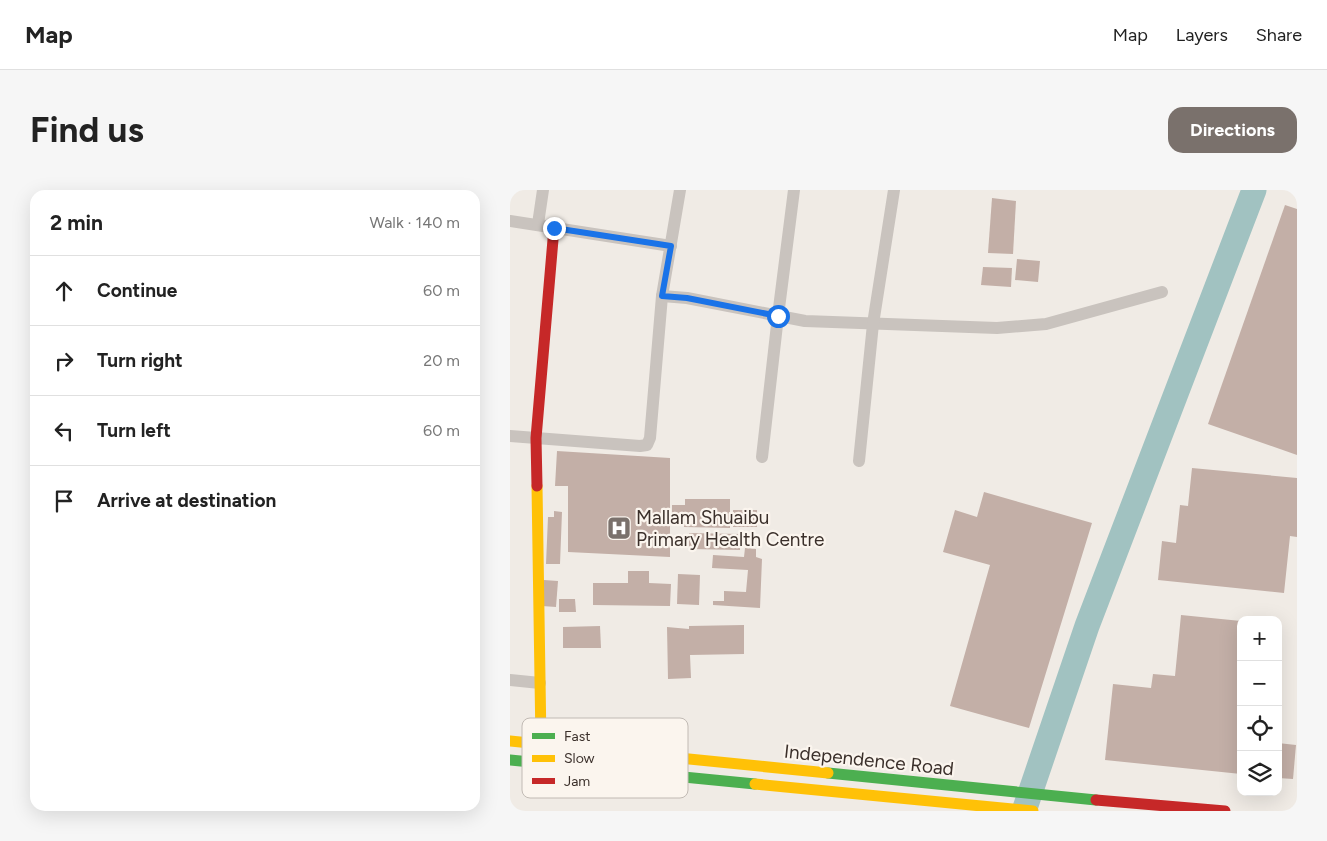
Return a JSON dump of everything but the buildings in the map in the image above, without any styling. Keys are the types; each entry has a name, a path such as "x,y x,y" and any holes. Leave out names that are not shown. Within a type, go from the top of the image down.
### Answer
{"main road":[{"path":"541,718 536,438 554,228"},
{"name":"Independence Road","path":"688,758 1021,793 1225,811"},
{"name":"Independence Road","path":"688,778 1033,811"}],"street":[{"path":"538,224 543,190"},
{"path":"510,436 646,445 650,438 662,296 680,190"},
{"path":"762,457 794,190"},
{"path":"859,461 872,324 894,190"},
{"path":"510,220 671,246"},
{"path":"662,296 687,298 805,321 997,328 1046,324 1162,292"},
{"path":"510,680 540,682"}],"waterway":[{"path":"1024,811 1087,626 1254,190"}],"traffic: fast":[{"path":"510,760 522,761"},
{"path":"828,773 1096,800"},
{"path":"688,777 755,784"}],"traffic: slow":[{"path":"537,486 541,718"},
{"path":"510,741 522,742"},
{"path":"688,759 828,773"},
{"path":"755,784 1033,811"}],"traffic: jam":[{"path":"537,486 536,438 554,228"},
{"path":"1096,800 1225,811"}],"place":[{"name":"Mallam Shuaibu Primary Health Centre","path":"619,528"}],"route":[{"path":"554,228 671,246 662,296 687,298 778,316"}]}
